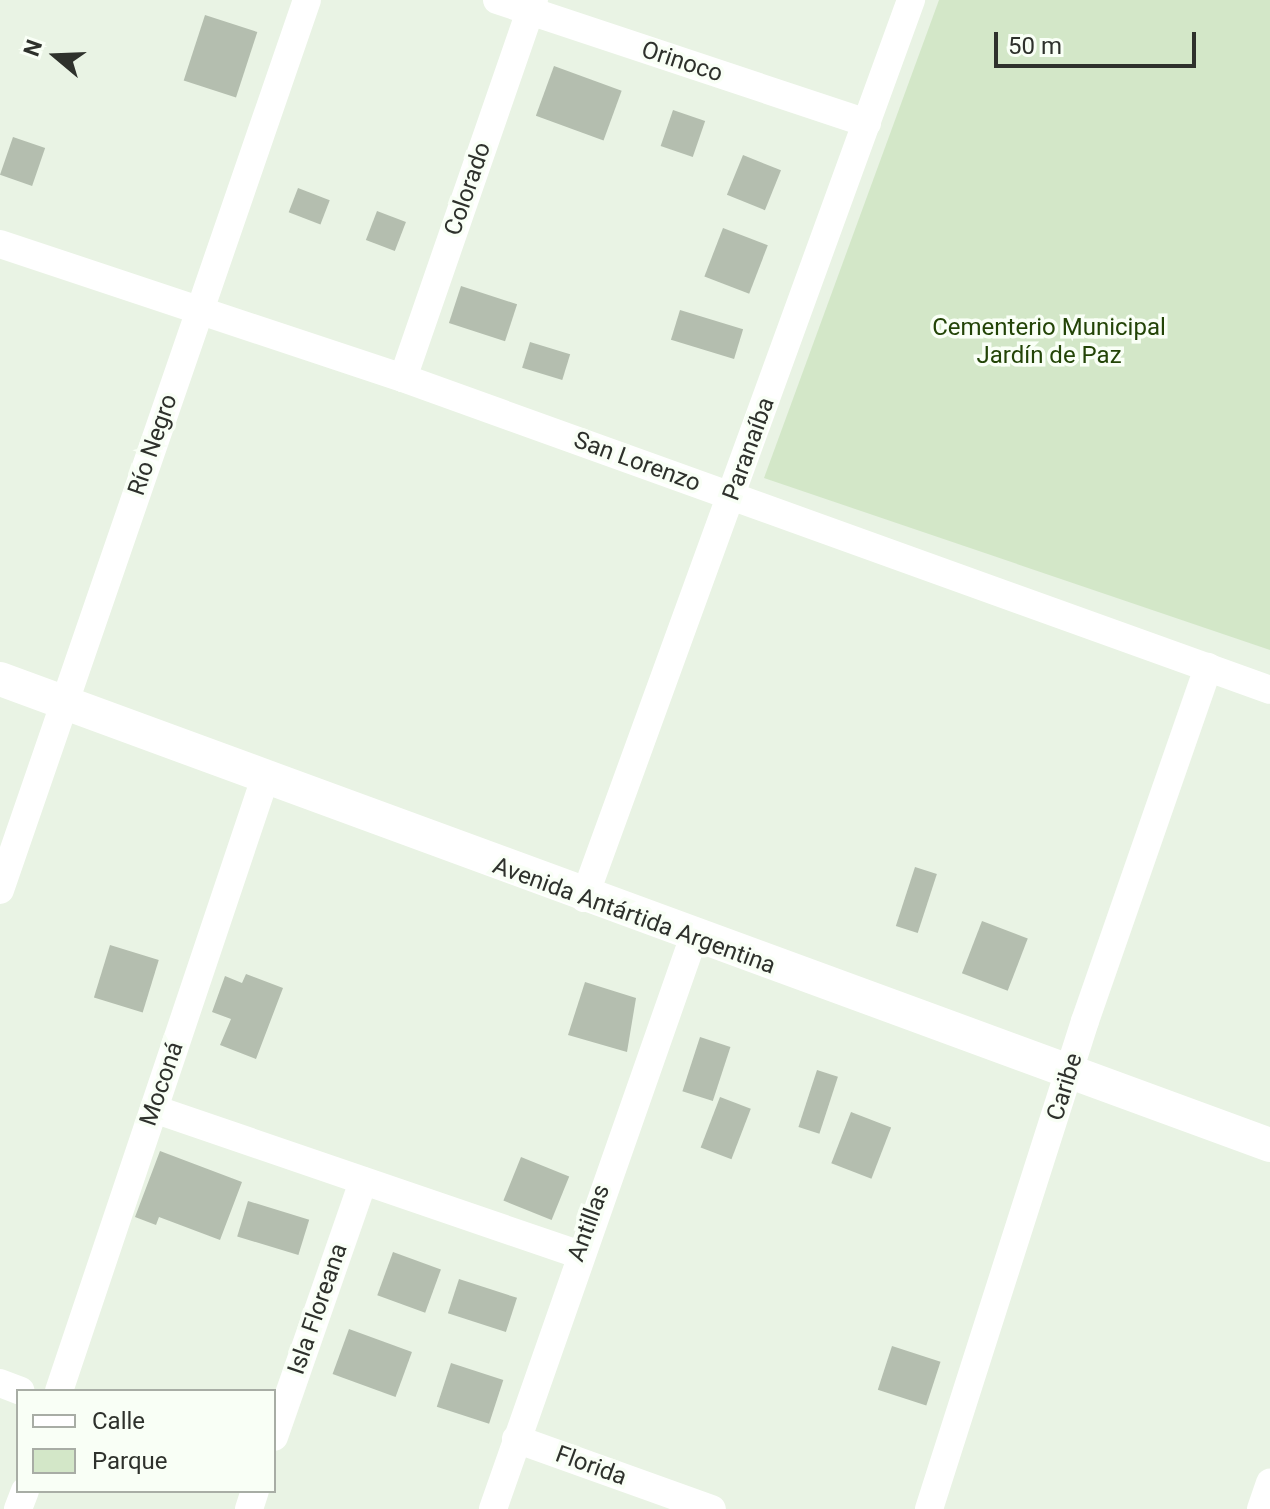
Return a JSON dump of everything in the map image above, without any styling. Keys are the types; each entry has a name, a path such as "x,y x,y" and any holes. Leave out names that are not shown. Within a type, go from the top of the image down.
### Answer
{"street":[{"name":"Río Negro","path":"0,890 307,0"},
{"name":"Orinoco","path":"497,0 532,6 867,123"},
{"name":"Paranaíba","path":"584,898 911,0"},
{"name":"Colorado","path":"403,378 532,6"},
{"name":"San Lorenzo","path":"0,244 403,378 1270,690"},
{"name":"Caribe","path":"929,1509 1070,1072 1208,667"},
{"name":"Avenida Antártida Argentina","path":"0,679 693,939 1270,1145"},
{"name":"Moconá","path":"60,1389 265,778"},
{"name":"Antillas","path":"493,1509 577,1254 693,939"},
{"path":"154,1109 577,1254"},
{"name":"Isla Floreana","path":"276,1431 363,1181"},
{"name":"Florida","path":"516,1439 712,1509"},
{"path":"1261,1509 1270,1483"}],"green space":[{"name":"Cementerio Municipal Jardín de Paz","path":"939,0 1270,0 1270,650 764,478"}],"building":[{"path":"205,15 257,32 236,98 184,81"},
{"path":"554,66 622,91 604,140 536,116"},
{"path":"673,110 705,121 693,157 661,146"},
{"path":"13,137 45,148 32,186 0,175"},
{"path":"743,155 781,170 765,210 727,195"},
{"path":"298,188 330,200 320,224 289,212"},
{"path":"377,211 406,222 395,251 366,240"},
{"path":"723,228 768,245 749,294 704,277"},
{"path":"461,286 517,304 505,341 449,323"},
{"path":"680,310 743,329 734,359 671,340"},
{"path":"530,342 570,354 562,380 522,368"},
{"path":"915,867 937,874 918,933 896,926"},
{"path":"982,921 1028,939 1008,991 962,973"},
{"path":"110,945 159,960 143,1013 94,998"},
{"path":"246,974 283,988 256,1059 220,1045 231,1019 212,1012 225,976 242,983"},
{"path":"585,982 636,998 627,1052 568,1035"},
{"path":"700,1037 730,1047 713,1101 682,1091"},
{"path":"817,1070 838,1077 819,1134 798,1127"},
{"path":"720,1097 751,1109 731,1159 701,1147"},
{"path":"851,1112 891,1127 871,1179 831,1163"},
{"path":"160,1151 242,1182 220,1240 159,1217 156,1225 135,1217"},
{"path":"521,1157 569,1176 552,1220 503,1201"},
{"path":"248,1201 309,1220 298,1255 237,1236"},
{"path":"393,1252 441,1269 425,1313 377,1295"},
{"path":"459,1279 517,1298 506,1332 448,1313"},
{"path":"349,1329 412,1352 396,1397 333,1374"},
{"path":"892,1346 941,1362 926,1406 878,1390"},
{"path":"451,1363 503,1380 489,1424 437,1407"}]}
